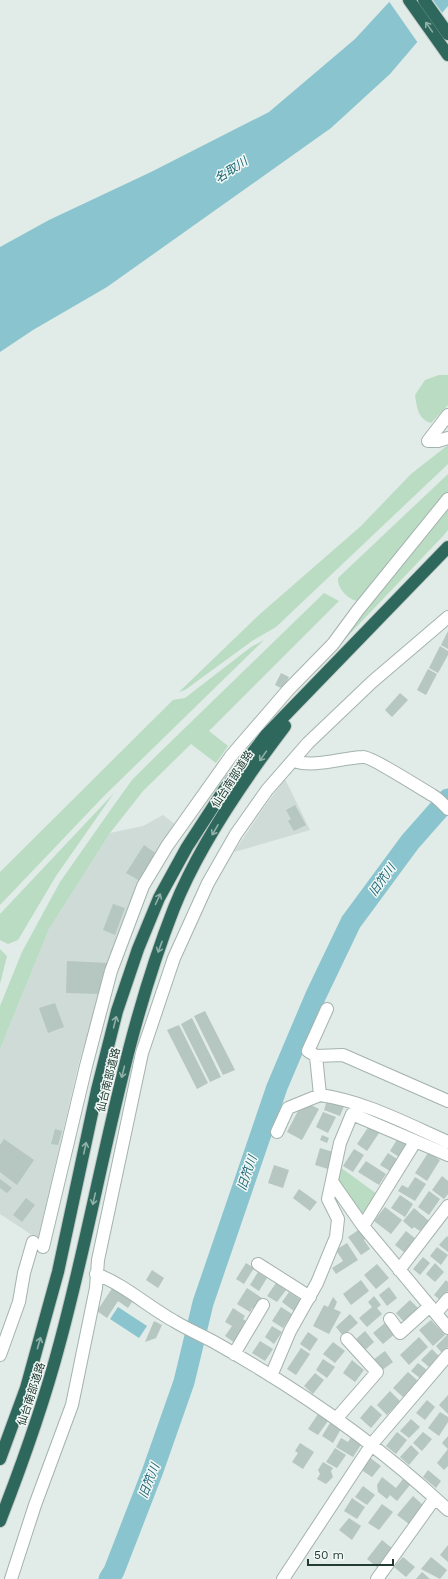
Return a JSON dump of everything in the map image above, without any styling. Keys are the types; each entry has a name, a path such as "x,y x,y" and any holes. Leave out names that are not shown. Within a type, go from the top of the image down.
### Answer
{"highway":[{"path":"409,0 448,55"},
{"path":"424,0 448,34"},
{"name":"仙台南部道路","path":"0,1460 26,1388 58,1272 97,1090 117,1011 138,949 156,905 187,847 224,790 266,735 448,547"},
{"name":"仙台南部道路","path":"0,1521 18,1474 58,1350 141,1004 175,906 199,857 234,796 272,742 320,680"}],"street":[{"path":"448,415 428,441 448,438"},
{"path":"0,1355 19,1302 24,1273 38,1244 111,971 144,886 167,846 231,756 288,690 333,644 358,610 448,499"},
{"path":"11,1579 35,1505 72,1405 96,1288 98,1260 142,1053 174,958 208,883 236,834 267,790 308,743 372,682 448,616"},
{"path":"293,761 309,764 365,756 433,795 448,809"},
{"path":"319,1092 316,1058 308,1051 327,1009"},
{"path":"316,1058 342,1055 448,1101"},
{"path":"277,1132 288,1108 319,1092 358,1104 448,1142"},
{"path":"271,1376 290,1331 318,1283 336,1237 338,1219 328,1199 340,1143 352,1114 448,1155"},
{"path":"363,1226 416,1142"},
{"path":"332,1183 363,1226 448,1328"},
{"path":"400,1270 448,1206"},
{"path":"258,1264 272,1279 310,1297"},
{"path":"96,1274 114,1280 175,1322 208,1339 271,1376 336,1419 372,1444 448,1510"},
{"path":"390,1319 400,1333 448,1299"},
{"path":"234,1354 263,1305"},
{"path":"336,1419 377,1372 347,1339"},
{"path":"283,1579 372,1444 448,1355"},
{"path":"377,1579 435,1498"}],"shaded area":[{"path":"285,779 310,830 234,852 265,806"},
{"path":"163,815 176,825 97,1005 79,1062 38,1239 0,1214 0,1049 49,929 110,833 143,826"}],"green space":[{"path":"439,375 448,375 448,405 431,423 423,419 421,416 415,395 425,380"},
{"path":"448,445 448,464 276,627 252,641 185,690 179,692 260,614 361,526 411,474"},
{"path":"448,474 448,495 358,601 347,596 339,586 338,578"},
{"path":"448,505 448,530 343,641 380,590"},
{"path":"324,593 339,601 209,731 228,746 216,763 191,744 143,791 110,833 49,929 0,1049 0,1006 22,952 60,882 114,805 132,780"},
{"path":"264,640 104,796 0,905 0,872 173,700 185,698 251,647"},
{"path":"114,793 56,876 18,940 8,944 0,940 0,914"},
{"path":"0,949 7,956 0,984"},
{"path":"340,1167 377,1194 364,1215 335,1183"}],"water":[{"name":"名取川","path":"391,0 448,0 448,6 390,74 331,128 107,287 33,330 0,352 0,247 49,220 151,172 269,112 355,39"},
{"path":"118,1307 147,1326 139,1338 110,1319"}],"pier":[{"path":"388,0 433,0 443,14 418,43"}],"building":[{"path":"448,631 448,649 441,645"},
{"path":"440,646 448,651 448,655 438,673 429,668"},
{"path":"428,669 437,674 426,695 417,690"},
{"path":"281,673 289,677 283,689 275,685"},
{"path":"400,693 408,700 392,717 385,710"},
{"path":"295,805 306,825 294,831 288,821 291,819 286,810"},
{"path":"144,845 157,854 140,881 126,873"},
{"path":"113,904 125,908 115,935 103,930"},
{"path":"67,961 108,963 101,994 66,993"},
{"path":"55,1003 64,1027 48,1033 39,1008"},
{"path":"205,1011 235,1070 223,1075 194,1016"},
{"path":"192,1018 221,1077 210,1082 181,1024"},
{"path":"179,1025 208,1083 197,1089 167,1030"},
{"path":"327,1100 344,1106 340,1116 324,1110"},
{"path":"311,1105 319,1109 302,1140 287,1132 299,1109"},
{"path":"323,1112 336,1117 328,1133 316,1127"},
{"path":"369,1126 379,1133 367,1151 357,1144"},
{"path":"55,1129 62,1131 58,1145 51,1144"},
{"path":"322,1135 329,1138 327,1143 320,1140"},
{"path":"398,1138 407,1144 399,1157 390,1151"},
{"path":"4,1139 34,1160 17,1185 0,1172 0,1145"},
{"path":"320,1148 333,1152 328,1169 315,1165"},
{"path":"354,1149 364,1155 353,1172 343,1166"},
{"path":"388,1153 397,1159 390,1171 380,1165"},
{"path":"428,1153 440,1160 427,1181 415,1173"},
{"path":"366,1161 386,1174 379,1185 358,1172"},
{"path":"274,1165 289,1170 283,1188 268,1183"},
{"path":"442,1176 448,1181 448,1194 444,1199 432,1190"},
{"path":"415,1177 426,1184 415,1201 398,1191 402,1185 408,1188"},
{"path":"0,1179 12,1188 7,1193 0,1188"},
{"path":"299,1189 317,1202 310,1211 293,1198"},
{"path":"429,1191 440,1199 429,1215 418,1207"},
{"path":"400,1195 413,1204 405,1217 391,1208"},
{"path":"26,1198 35,1205 22,1222 13,1215"},
{"path":"385,1207 402,1220 391,1234 374,1221"},
{"path":"414,1208 429,1221 420,1231 414,1227 412,1229 403,1221"},
{"path":"360,1229 366,1237 364,1240 370,1249 361,1255 348,1237"},
{"path":"406,1231 416,1239 405,1253 395,1245"},
{"path":"447,1236 448,1237 448,1252 439,1245"},
{"path":"347,1243 358,1260 336,1274 332,1268 343,1261 336,1250"},
{"path":"437,1247 448,1255 441,1265 430,1256"},
{"path":"423,1257 430,1263 420,1275 413,1269"},
{"path":"246,1263 254,1268 244,1284 236,1279"},
{"path":"435,1263 444,1272 435,1282 426,1274"},
{"path":"377,1264 389,1278 376,1289 364,1275"},
{"path":"152,1270 164,1278 158,1288 146,1280"},
{"path":"258,1272 267,1278 259,1291 250,1285"},
{"path":"361,1280 369,1291 351,1305 343,1294"},
{"path":"446,1280 448,1282 448,1291 440,1300 434,1295"},
{"path":"276,1283 286,1290 277,1302 267,1296"},
{"path":"113,1287 133,1300 128,1308 118,1301 107,1318 97,1311"},
{"path":"389,1287 397,1298 387,1306 379,1295"},
{"path":"247,1288 262,1298 255,1310 252,1308 250,1312 237,1304"},
{"path":"289,1292 301,1300 294,1311 282,1302"},
{"path":"374,1296 381,1305 377,1308 382,1314 367,1327 359,1318 372,1307 368,1302"},
{"path":"333,1297 337,1302 334,1309 341,1312 329,1334 313,1326 324,1305 328,1307"},
{"path":"410,1300 419,1309 404,1322 396,1313"},
{"path":"281,1307 292,1314 283,1328 272,1321"},
{"path":"233,1308 245,1316 243,1319 246,1321 243,1325 246,1326 235,1343 225,1336 232,1326 225,1322"},
{"path":"350,1314 358,1323 343,1336 336,1327"},
{"path":"431,1320 445,1335 433,1346 419,1330"},
{"path":"154,1321 162,1325 156,1338 145,1342"},
{"path":"386,1322 396,1333 383,1344 373,1333"},
{"path":"272,1326 282,1332 274,1344 265,1337"},
{"path":"365,1331 374,1342 364,1351 355,1340"},
{"path":"308,1332 318,1339 310,1351 300,1344"},
{"path":"448,1334 448,1347 442,1353 436,1346"},
{"path":"419,1337 428,1347 409,1365 400,1355"},
{"path":"260,1341 273,1349 265,1361 252,1353"},
{"path":"333,1342 345,1351 335,1363 323,1354"},
{"path":"301,1348 310,1354 296,1375 287,1369"},
{"path":"432,1349 439,1356 429,1367 421,1360"},
{"path":"385,1351 393,1362 381,1371 373,1360"},
{"path":"323,1359 335,1367 327,1378 316,1370"},
{"path":"352,1360 364,1370 355,1382 343,1373"},
{"path":"418,1363 427,1370 420,1378 411,1371"},
{"path":"408,1372 418,1381 403,1397 393,1388"},
{"path":"315,1373 324,1380 313,1394 304,1386"},
{"path":"390,1391 400,1401 387,1415 377,1405"},
{"path":"448,1395 448,1414 439,1405"},
{"path":"427,1400 435,1407 425,1420 416,1413"},
{"path":"371,1405 382,1415 371,1428 360,1418"},
{"path":"440,1412 448,1417 448,1422 439,1436 428,1428"},
{"path":"318,1414 328,1421 318,1435 308,1429"},
{"path":"411,1419 420,1427 409,1438 400,1431"},
{"path":"330,1423 341,1429 333,1443 322,1436"},
{"path":"397,1432 407,1440 396,1454 386,1446"},
{"path":"423,1432 432,1439 422,1451 413,1443"},
{"path":"353,1434 364,1440 353,1457 336,1447 341,1438 348,1442"},
{"path":"448,1436 448,1449 442,1443"},
{"path":"300,1443 314,1452 303,1469 292,1462 298,1453 295,1451"},
{"path":"411,1445 419,1453 409,1465 400,1457"},
{"path":"335,1448 346,1455 337,1468 326,1462"},
{"path":"448,1449 448,1466 444,1470 437,1463"},
{"path":"369,1457 381,1466 372,1477 360,1469"},
{"path":"323,1462 333,1468 331,1471 333,1477 326,1484 317,1479 320,1474 318,1470"},
{"path":"428,1470 441,1481 436,1488 423,1477"},
{"path":"382,1477 396,1488 403,1479 410,1485 397,1501 390,1495 387,1499 378,1492 377,1485"},
{"path":"363,1486 375,1495 367,1505 355,1497"},
{"path":"413,1496 424,1506 409,1524 397,1515"},
{"path":"352,1498 365,1507 357,1519 344,1511"},
{"path":"382,1504 393,1512 379,1530 368,1523"},
{"path":"349,1518 361,1526 352,1540 339,1530"},
{"path":"382,1540 393,1549 378,1568 367,1559"},
{"path":"448,1545 448,1562 440,1555"},
{"path":"403,1557 415,1567 406,1577 394,1567"},
{"path":"431,1557 447,1570 440,1579 421,1569"},
{"path":"422,1572 430,1579 416,1579"}],"waterway":[{"name":"旧笊川","path":"109,1579 114,1571 152,1473 184,1382 203,1303 277,1087 316,995 351,922 410,842 448,799"}]}
